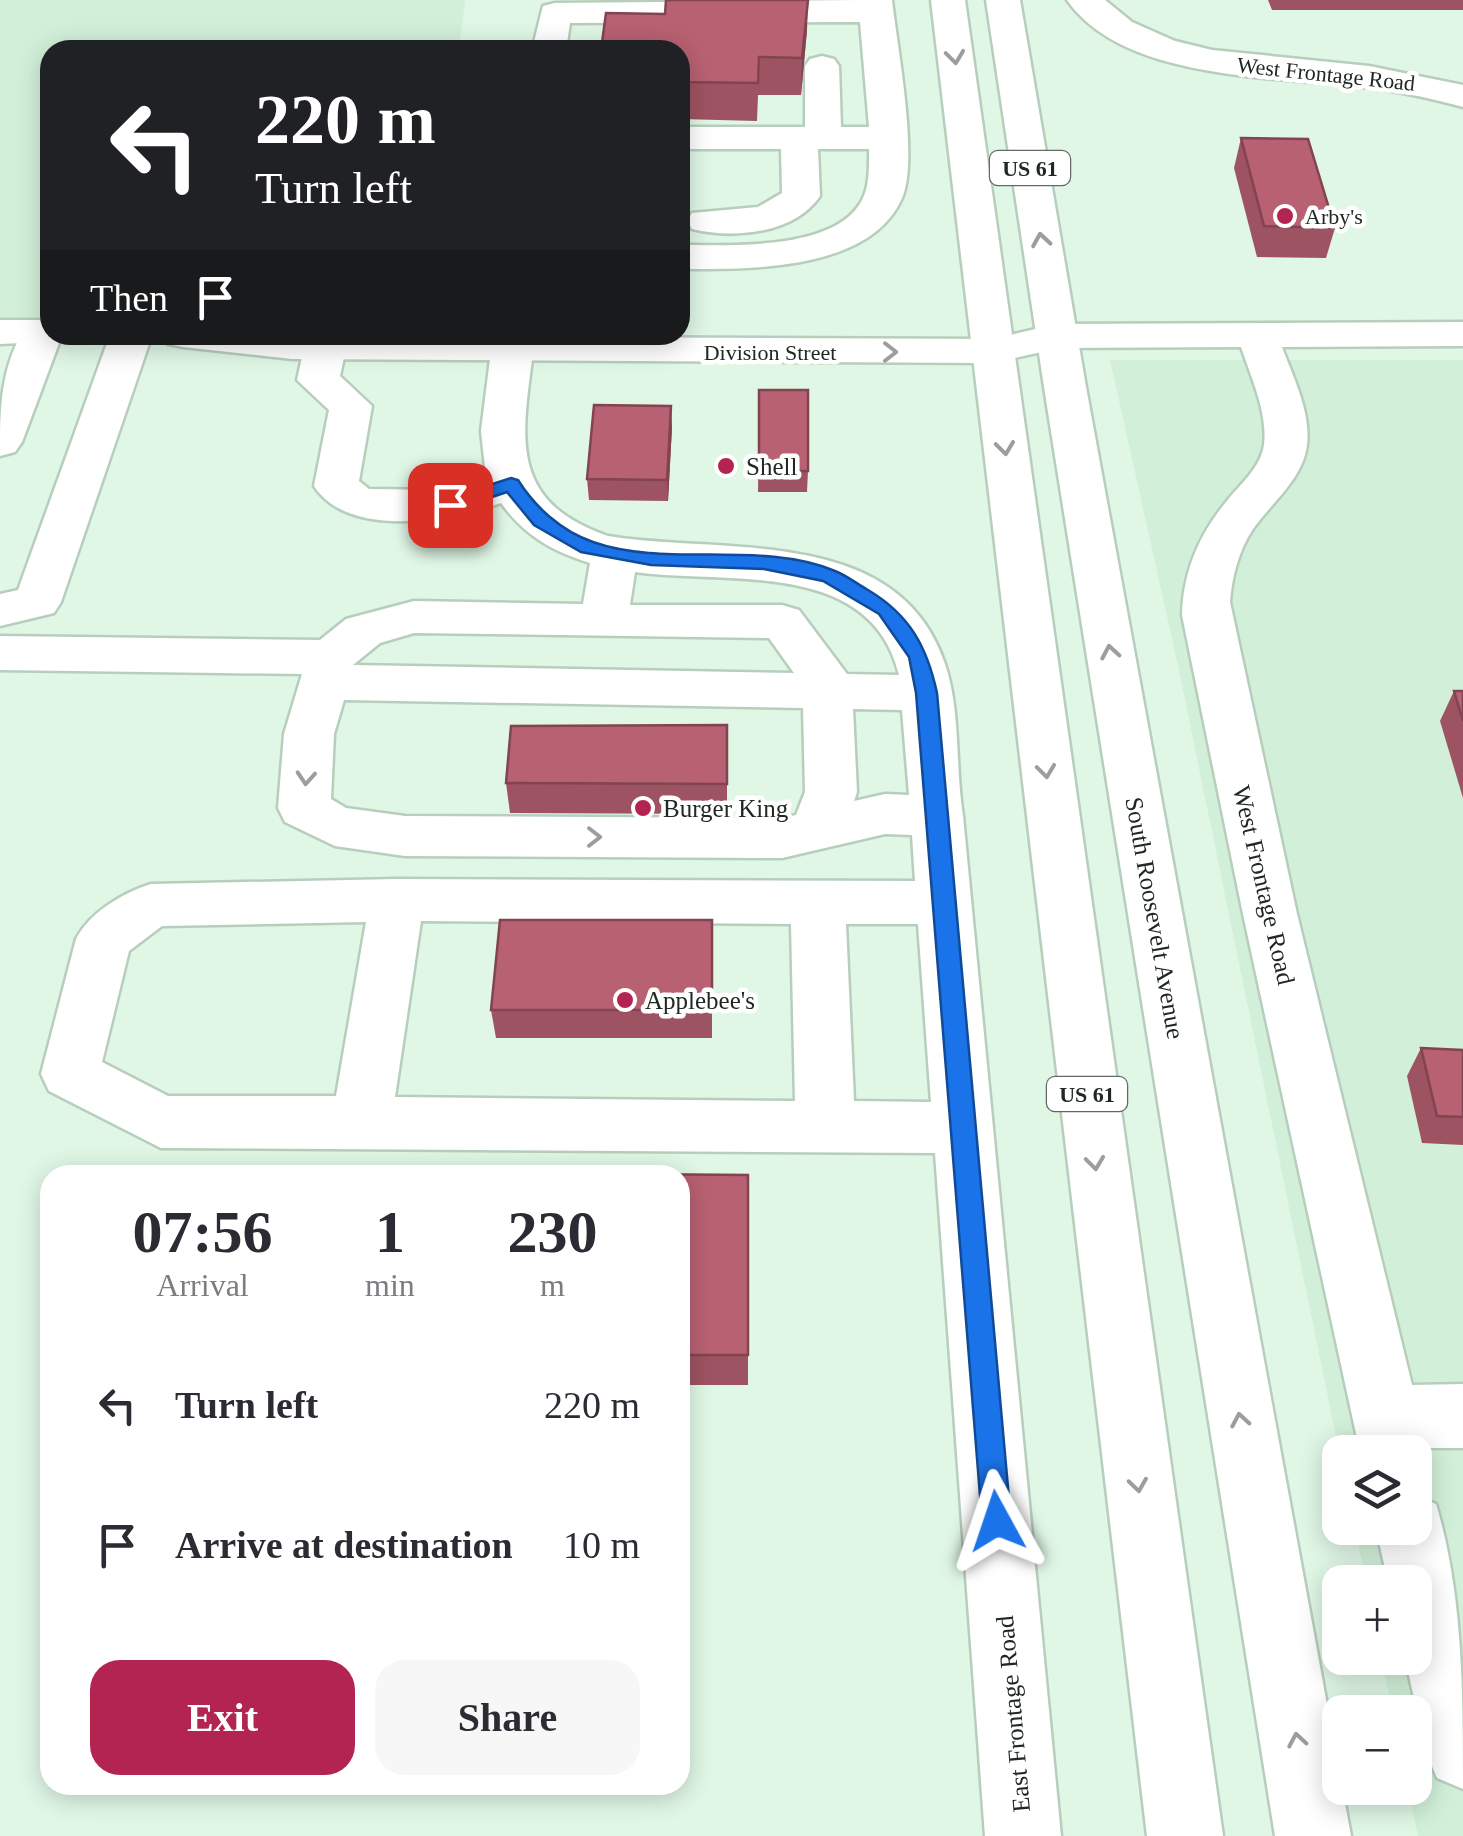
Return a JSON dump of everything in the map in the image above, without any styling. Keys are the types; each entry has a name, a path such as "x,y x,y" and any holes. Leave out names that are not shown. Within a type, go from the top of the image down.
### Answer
{"main road":[{"name":"US 61","path":"948,0 1185,1836"},
{"name":"South Roosevelt Avenue","path":"1003,0 1313,1836"},
{"name":"West Frontage Road","path":"1084,0 1100,15 1131,33 1193,56 1244,67 1388,76 1463,96"},
{"path":"551,40 556,6 664,29 876,6 886,138 887,185 882,202 858,228 834,240 770,255 690,257"},
{"path":"690,220 740,220 789,211 801,196 833,12"},
{"path":"690,138 886,138"},
{"name":"Division Street","path":"690,317 991,336"},
{"path":"0,332 40,332"},
{"name":"Division Street","path":"690,340 1463,334"},
{"name":"West Frontage Road","path":"1257,335 1280,408 1286,436 1284,453 1219,550 1206,597 1206,615 1390,1435"},
{"path":"0,442 41,345"},
{"path":"0,610 36,602 126,345"},
{"name":"Division Street","path":"292,345 325,348 438,345"},
{"path":"325,348 318,380 352,406 336,486 358,502 450,505 511,484 502,446 514,345"},
{"name":"East Frontage Road","path":"511,484 524,506 561,535 615,554 764,563 828,575 886,610 918,656 926,693 1024,1836"},
{"path":"604,621 615,554"},
{"path":"827,828 821,819 830,792 827,682 782,622 414,617 362,631 327,670 310,734 304,808 336,826 405,836 782,838 827,828 885,814 937,816"},
{"path":"0,653 828,693 926,693"},
{"path":"944,904 397,900 151,905 104,939 70,1074 161,1122 964,1128"},
{"path":"361,1122 397,900"},
{"path":"818,902 825,1127"},
{"path":"1390,1435 1463,1416"},
{"path":"1416,1545 1463,1752"}],"shaded area":[{"path":"0,0 465,0 460,40 40,40 40,332 0,332"},
{"path":"1110,360 1463,360 1463,1836 1418,1836 1412,1805 1432,1805 1432,1695 1389,1695 1385,1675 1432,1675 1432,1565 1363,1565 1358,1545 1432,1545 1432,1435 1336,1435 1178,666"}],"building":[{"path":"666,0 808,0 802,58 759,57 758,83 690,82 690,40 602,40 606,13 665,14"},
{"path":"1241,138 1308,139 1335,228 1264,226"},
{"path":"759,390 808,390 808,471 759,471"},
{"path":"594,405 671,406 667,480 587,479"},
{"path":"1454,691 1463,691 1463,721"},
{"path":"727,725 727,784 506,783 511,726"},
{"path":"500,920 712,920 712,1010 491,1010"},
{"path":"1421,1048 1463,1050 1463,1117 1437,1116"},
{"path":"690,1175 748,1175 748,1355 690,1355"}],"place":[{"name":"Arby's","path":"1285,216"},
{"name":"Shell","path":"726,466"},
{"name":"Burger King","path":"643,808"},
{"name":"Applebee's","path":"625,1000"}],"route":[{"path":"450,505 511,484 524,506 541,520 561,535 588,547 651,558 764,563 828,575 886,610 918,656 926,684 997,1521"}]}
